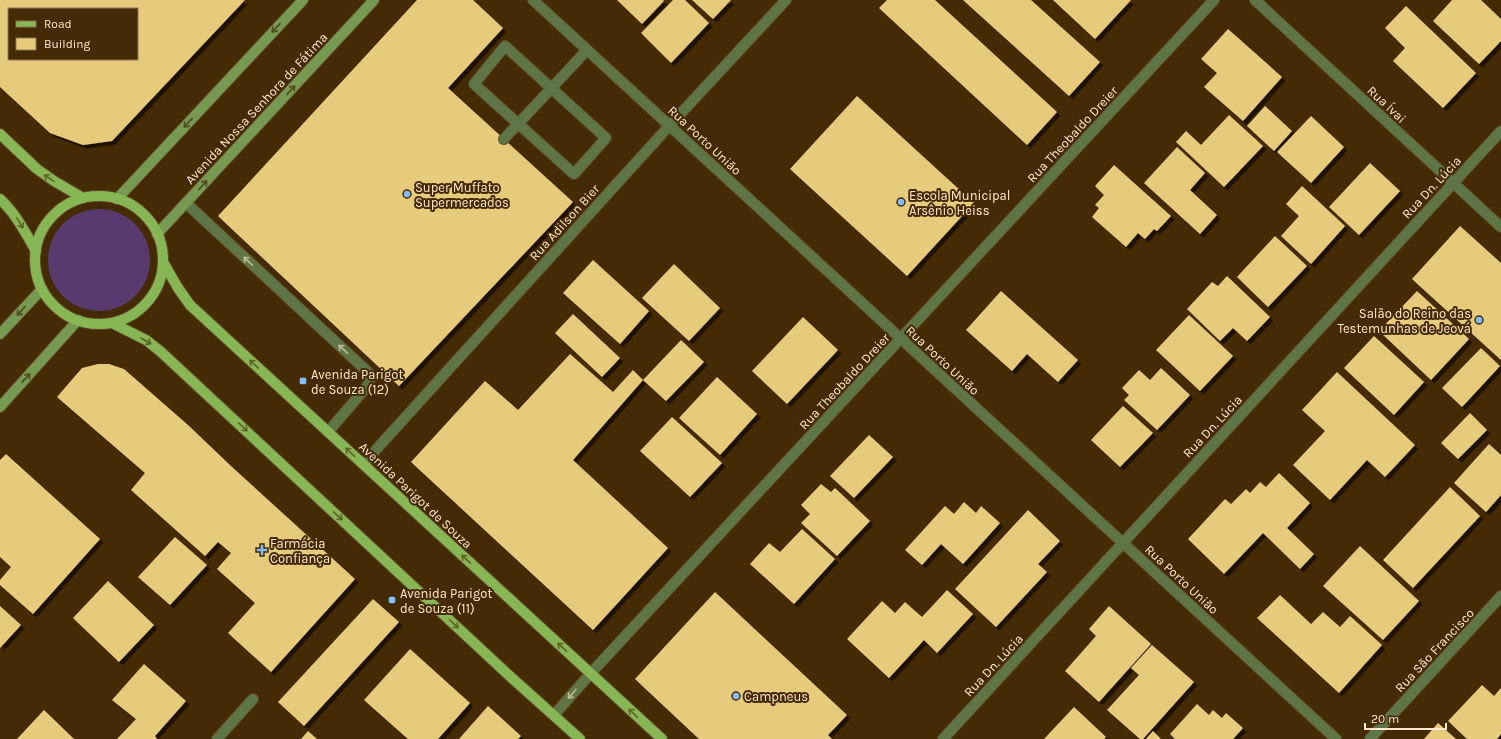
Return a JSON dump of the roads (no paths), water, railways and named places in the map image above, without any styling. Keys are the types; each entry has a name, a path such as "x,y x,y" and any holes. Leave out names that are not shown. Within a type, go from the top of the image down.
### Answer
{"main road":[{"path":"0,134 37,170 83,198"},
{"name":"Avenida Parigot de Souza","path":"101,196 117,199 134,207 146,217 157,234 162,246 163,262 160,280 152,296 140,309 127,318 112,322 94,324 78,320 63,313 49,300 42,289 36,271 36,251 40,236 47,222 58,210 70,203 83,198 101,196"},
{"name":"Avenida Parigot de Souza","path":"0,199 6,204 19,221 36,251"},
{"name":"Avenida Parigot de Souza","path":"163,262 190,305 662,739"},
{"path":"112,322 146,340 160,351 513,679 580,739"}],"street":[{"path":"117,199 303,0"},
{"name":"Avenida Nossa Senhora de Fátima","path":"157,234 374,0"},
{"name":"Rua Porto União","path":"533,0 1336,739"},
{"name":"Rua Adilson Bier","path":"363,464 670,125 786,0"},
{"name":"Rua Theobaldo Dreier","path":"554,715 591,673 1214,0"},
{"name":"Rua Ívai","path":"1255,0 1501,227"},
{"path":"505,46 551,88 606,138 574,174 474,84 505,46"},
{"path":"504,139 587,50"},
{"name":"Rua Dn. Lúcia","path":"943,739 1501,131"},
{"path":"186,203 369,373 369,384 328,432"},
{"path":"0,334 42,289"},
{"path":"0,407 78,320"},
{"name":"Rua São Francisco","path":"1370,739 1501,596"},
{"path":"217,739 253,699"}],"place":[{"name":"Super Muffato Supermercados","path":"407,194"},
{"name":"Escola Municipal Arsênio Heiss","path":"901,202"},
{"name":"Salão do Reino das Testemunhas de Jeová","path":"1479,320"},
{"name":"Avenida Parigot de Souza (12)","path":"303,381"},
{"name":"Farmácia Confiança","path":"262,550"},
{"name":"Avenida Parigot de Souza (11)","path":"392,600"},
{"name":"Campneus","path":"736,696"}]}
